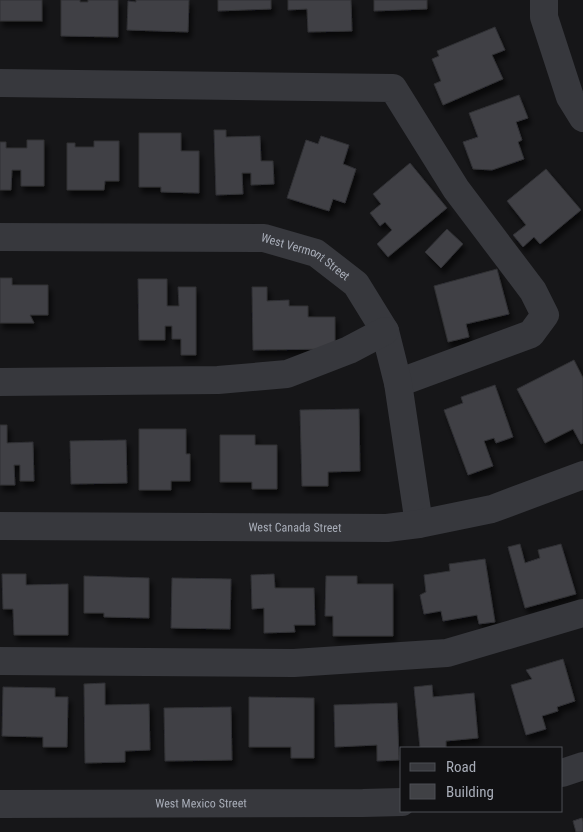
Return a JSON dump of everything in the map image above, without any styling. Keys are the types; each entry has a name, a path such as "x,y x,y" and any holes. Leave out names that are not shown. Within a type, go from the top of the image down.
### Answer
{"street":[{"path":"544,0 544,17 570,97 583,118"},
{"path":"0,83 393,88 456,189 533,292 544,315 531,334 398,383"},
{"name":"West Vermont Street","path":"0,237 264,238 316,253 356,284 385,331 398,383 419,524"},
{"path":"0,382 218,380 287,374 349,350 385,331"},
{"name":"West Canada Street","path":"0,526 387,528 419,524 492,509 583,475"},
{"path":"0,661 294,663 448,653 583,613"},
{"path":"563,773 583,766"},
{"name":"West Mexico Street","path":"0,804 362,804 400,802"}],"building":[{"path":"0,0 42,0 42,21 0,21"},
{"path":"61,0 88,2 88,0 118,0 118,37 61,36"},
{"path":"136,0 189,0 188,32 127,30 128,1 136,2"},
{"path":"218,0 271,0 271,9 218,11"},
{"path":"288,0 351,0 352,31 308,32 307,9 288,10"},
{"path":"374,0 427,0 427,9 374,11"},
{"path":"495,27 505,50 492,55 503,79 443,105 434,84 441,81 432,59 439,56 437,51"},
{"path":"519,95 528,118 516,122 522,140 518,142 524,159 492,170 473,169 463,142 478,137 469,113"},
{"path":"214,130 226,130 226,137 260,136 261,161 273,161 274,184 251,185 251,173 242,173 243,194 216,195"},
{"path":"139,133 181,133 181,151 199,151 199,193 161,192 161,187 139,187"},
{"path":"321,136 349,145 343,164 356,169 345,203 333,199 329,211 287,198 306,140 318,144"},
{"path":"27,140 44,140 44,186 21,186 21,170 12,170 11,190 0,190 0,142 6,142 6,148 27,148"},
{"path":"94,141 119,141 119,181 105,181 104,190 67,190 67,143 75,143 75,147 94,147"},
{"path":"410,163 447,208 388,257 377,244 392,230 385,222 380,226 370,213 381,204 373,194"},
{"path":"546,169 581,210 540,244 534,237 523,247 513,235 526,225 507,201"},
{"path":"447,229 463,244 441,268 425,252"},
{"path":"497,269 509,314 466,324 469,337 448,342 434,286"},
{"path":"0,278 12,278 12,285 48,285 48,315 30,315 34,323 0,323"},
{"path":"138,279 167,279 167,306 179,306 178,287 196,287 196,355 181,355 181,339 172,339 172,326 165,326 165,340 139,340"},
{"path":"252,287 267,287 267,301 289,300 289,306 308,306 308,317 335,317 335,349 253,350"},
{"path":"574,360 583,378 583,443 581,444 573,429 545,443 517,389"},
{"path":"495,385 513,437 496,443 494,438 484,441 493,466 468,475 444,410 463,403 461,397"},
{"path":"359,409 360,471 328,472 328,486 302,486 300,410"},
{"path":"0,425 7,425 7,443 33,442 34,481 20,481 20,465 14,465 15,485 0,485"},
{"path":"139,429 186,429 186,454 190,454 190,481 171,481 171,490 139,490"},
{"path":"220,435 255,435 255,445 277,445 277,489 252,489 252,482 220,482"},
{"path":"126,440 127,483 71,484 70,441"},
{"path":"520,544 525,563 540,558 538,550 561,544 576,594 525,608 508,547"},
{"path":"485,559 495,622 479,624 477,615 443,621 441,611 424,614 420,595 426,592 424,575 450,571 449,564"},
{"path":"2,574 26,574 26,585 68,584 68,635 14,635 13,609 3,609"},
{"path":"274,574 275,588 314,588 315,625 294,625 295,632 264,633 264,608 252,609 251,575"},
{"path":"84,576 149,578 149,618 104,617 104,613 84,613"},
{"path":"326,576 357,576 357,584 393,584 393,636 333,636 333,616 325,616"},
{"path":"172,578 231,579 230,629 171,628"},
{"path":"563,659 575,701 557,707 558,711 542,716 546,729 526,735 511,685 532,679 526,670"},
{"path":"105,683 105,705 149,704 150,750 125,751 125,762 85,763 84,684"},
{"path":"432,685 433,697 474,693 478,738 446,741 446,747 420,747 414,687"},
{"path":"3,687 55,688 55,697 68,697 67,747 43,747 43,737 2,736"},
{"path":"249,697 314,698 314,758 291,758 291,747 249,747"},
{"path":"397,703 399,760 377,761 377,745 335,747 334,705"},
{"path":"231,707 232,760 165,761 164,708"},
{"path":"582,818 583,832 576,832 573,821"}]}
